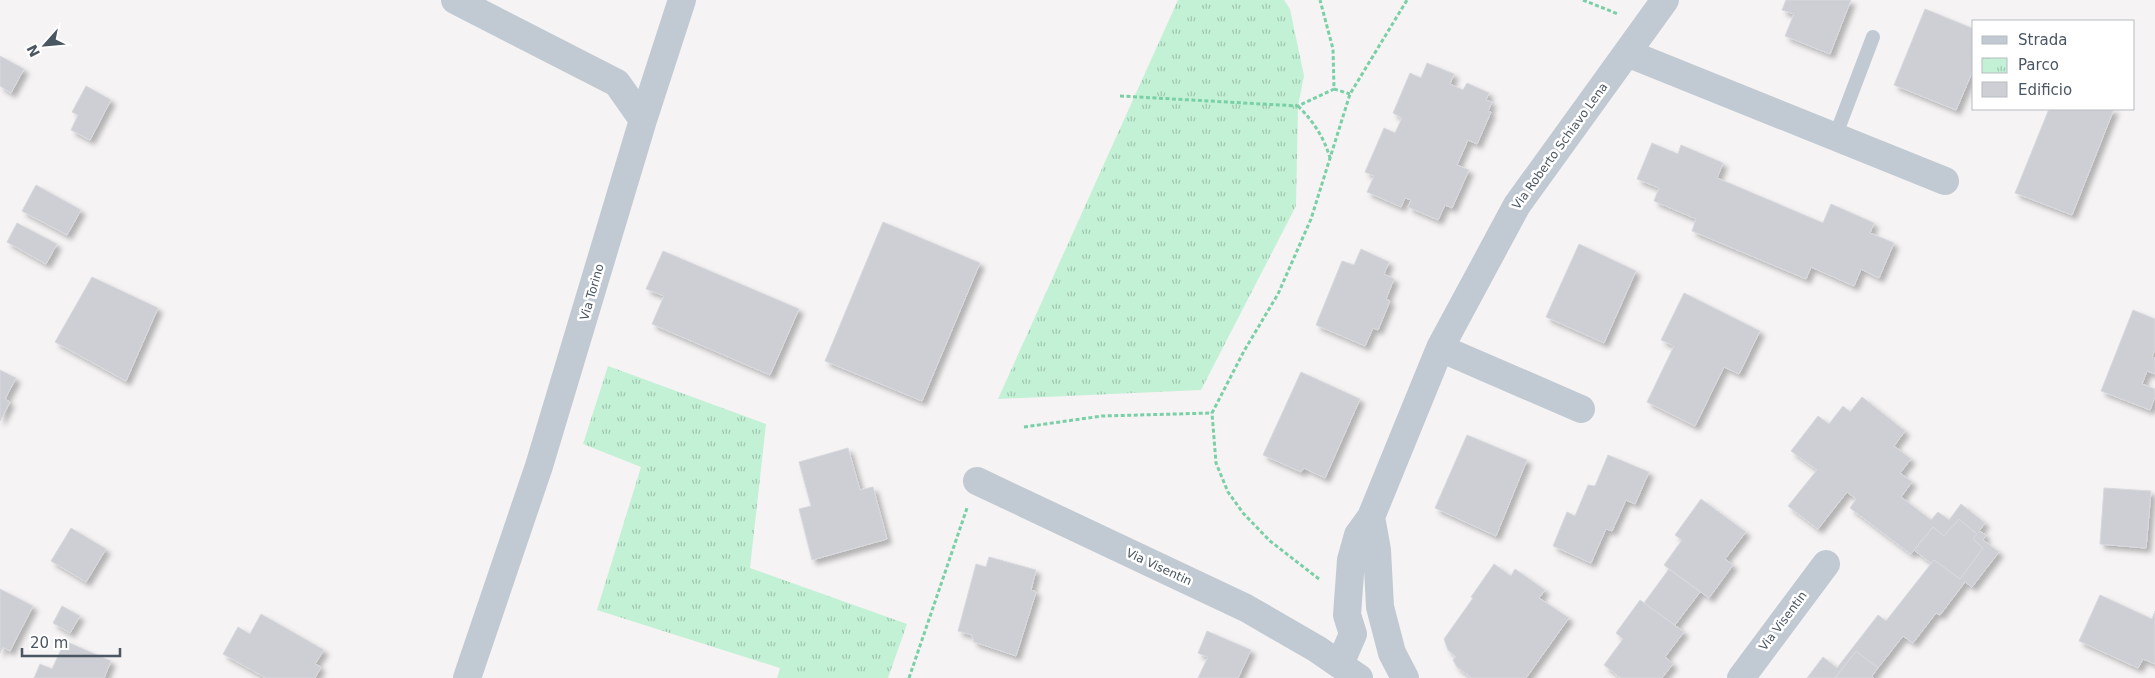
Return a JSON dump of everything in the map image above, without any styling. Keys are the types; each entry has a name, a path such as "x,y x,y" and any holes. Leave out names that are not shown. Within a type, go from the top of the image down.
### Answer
{"street":[{"path":"455,0 617,83 643,120"},
{"name":"Via Torino","path":"467,678 539,466 643,120 682,0"},
{"name":"Via Roberto Schiavo Lena","path":"1335,666 1332,642 1347,615 1351,560 1358,535 1371,517 1440,348 1517,205 1665,0"},
{"path":"1627,53 1945,181"},
{"path":"1440,348 1581,409"},
{"name":"Via Visentin","path":"974,490 1246,608 1335,666"},
{"path":"1371,517 1377,550 1380,607 1392,654 1405,678"},
{"name":"Via Visentin","path":"1741,678 1826,564"},
{"path":"1335,666 1371,640 1380,607"}],"lane":[{"path":"1835,137 1873,37"}],"path":[{"path":"1320,0 1333,49 1334,88"},
{"path":"1322,581 1270,542 1243,513 1228,492 1216,462 1212,413 1244,351 1278,294 1311,219 1350,94 1406,0"},
{"path":"1120,96 1298,106 1334,88 1350,94"},
{"path":"1298,106 1312,120 1326,144 1330,159"},
{"path":"1024,427 1102,416 1212,413"},
{"path":"909,678 974,490"}],"green space":[{"path":"1178,0 1284,0 1290,9 1304,76 1298,106 1296,206 1201,390 998,399"},
{"path":"608,366 766,424 750,568 907,624 888,678 777,678 780,668 597,610 641,467 583,444"}],"building":[{"path":"1786,0 1851,0 1830,54 1785,36 1794,14 1782,10"},
{"path":"1925,9 1972,28 1972,73 1956,110 1894,85"},
{"path":"0,56 24,69 11,93 0,86"},
{"path":"1427,63 1454,74 1450,84 1463,90 1467,83 1489,93 1486,100 1492,102 1488,111 1491,112 1477,144 1468,140 1457,165 1469,170 1452,208 1445,205 1438,220 1408,207 1411,200 1405,198 1401,207 1367,192 1374,176 1365,172 1384,128 1395,133 1402,118 1393,113 1410,73 1421,78"},
{"path":"86,86 111,100 90,140 71,130 78,115 72,112"},
{"path":"2049,110 2114,110 2072,215 2015,193"},
{"path":"1652,143 1678,154 1681,145 1723,163 1717,178 1823,223 1831,204 1874,223 1870,233 1894,243 1879,278 1861,269 1854,286 1811,267 1806,279 1692,231 1696,219 1654,201 1659,188 1637,179"},
{"path":"36,185 81,210 67,235 22,211"},
{"path":"883,222 980,263 922,401 825,361"},
{"path":"17,223 57,244 46,264 7,242"},
{"path":"1579,244 1636,271 1604,343 1546,317"},
{"path":"1361,249 1389,262 1384,274 1394,279 1386,299 1390,301 1378,330 1373,328 1365,346 1316,325 1342,261 1354,265"},
{"path":"663,251 799,309 770,375 652,324 664,296 646,289"},
{"path":"92,277 158,308 126,381 55,342"},
{"path":"1684,293 1760,331 1739,374 1724,367 1695,426 1647,402 1674,346 1661,340"},
{"path":"2133,310 2155,319 2155,350 2152,357 2155,358 2155,374 2147,371 2142,384 2155,389 2155,397 2150,410 2101,391"},
{"path":"0,370 16,378 5,399 10,402 0,421"},
{"path":"1301,372 1360,399 1325,478 1304,468 1301,472 1263,455"},
{"path":"1862,397 1905,431 1894,446 1911,459 1900,473 1912,482 1901,497 1931,520 1938,512 1949,520 1961,504 1985,523 1979,531 1986,535 1983,540 1999,552 1972,587 1965,582 1940,615 1936,613 1913,643 1903,636 1878,668 1856,651 1835,678 1807,678 1823,657 1837,668 1878,615 1886,621 1934,560 1960,579 1983,548 1973,539 1977,534 1959,519 1944,536 1933,527 1911,554 1850,508 1856,499 1847,492 1818,529 1788,506 1817,470 1791,451 1818,416 1829,424 1843,406 1850,412"},
{"path":"1467,435 1527,460 1496,536 1435,508"},
{"path":"848,448 860,490 873,487 887,539 812,560 799,509 811,506 799,462"},
{"path":"1608,455 1649,472 1635,504 1626,500 1612,531 1606,529 1591,563 1553,546 1567,512 1575,516 1588,485 1595,486"},
{"path":"2104,488 2151,491 2146,548 2100,544"},
{"path":"1701,499 1746,532 1725,559 1733,565 1709,598 1664,565 1682,540 1675,535"},
{"path":"1959,519 1977,534 1973,539 1983,548 1960,579 1934,560 1931,563 1914,550 1933,527 1944,536"},
{"path":"71,528 106,549 86,582 51,561"},
{"path":"989,557 1036,570 1031,590 1036,592 1016,656 974,642 972,635 958,631 976,564 986,567"},
{"path":"1494,564 1511,576 1515,569 1545,590 1539,598 1569,618 1526,678 1472,678 1457,667 1453,660 1456,657 1448,650 1444,639"},
{"path":"1669,569 1700,592 1675,625 1644,603"},
{"path":"0,589 33,606 10,651 3,647 0,653"},
{"path":"2100,595 2152,619 2155,611 2155,664 2143,659 2138,668 2079,641"},
{"path":"1640,600 1684,632 1665,657 1673,664 1662,678 1621,678 1604,665 1623,639 1616,633"},
{"path":"62,606 80,616 70,633 53,623"},
{"path":"261,614 324,650 315,664 321,667 315,678 266,678 223,654 238,627 250,634"},
{"path":"1207,631 1251,650 1238,678 1198,678 1208,657 1198,653"},
{"path":"65,641 111,661 104,678 34,678 40,664 52,669"},
{"path":"1856,651 1878,668 1872,676 1874,678 1835,678"}]}
